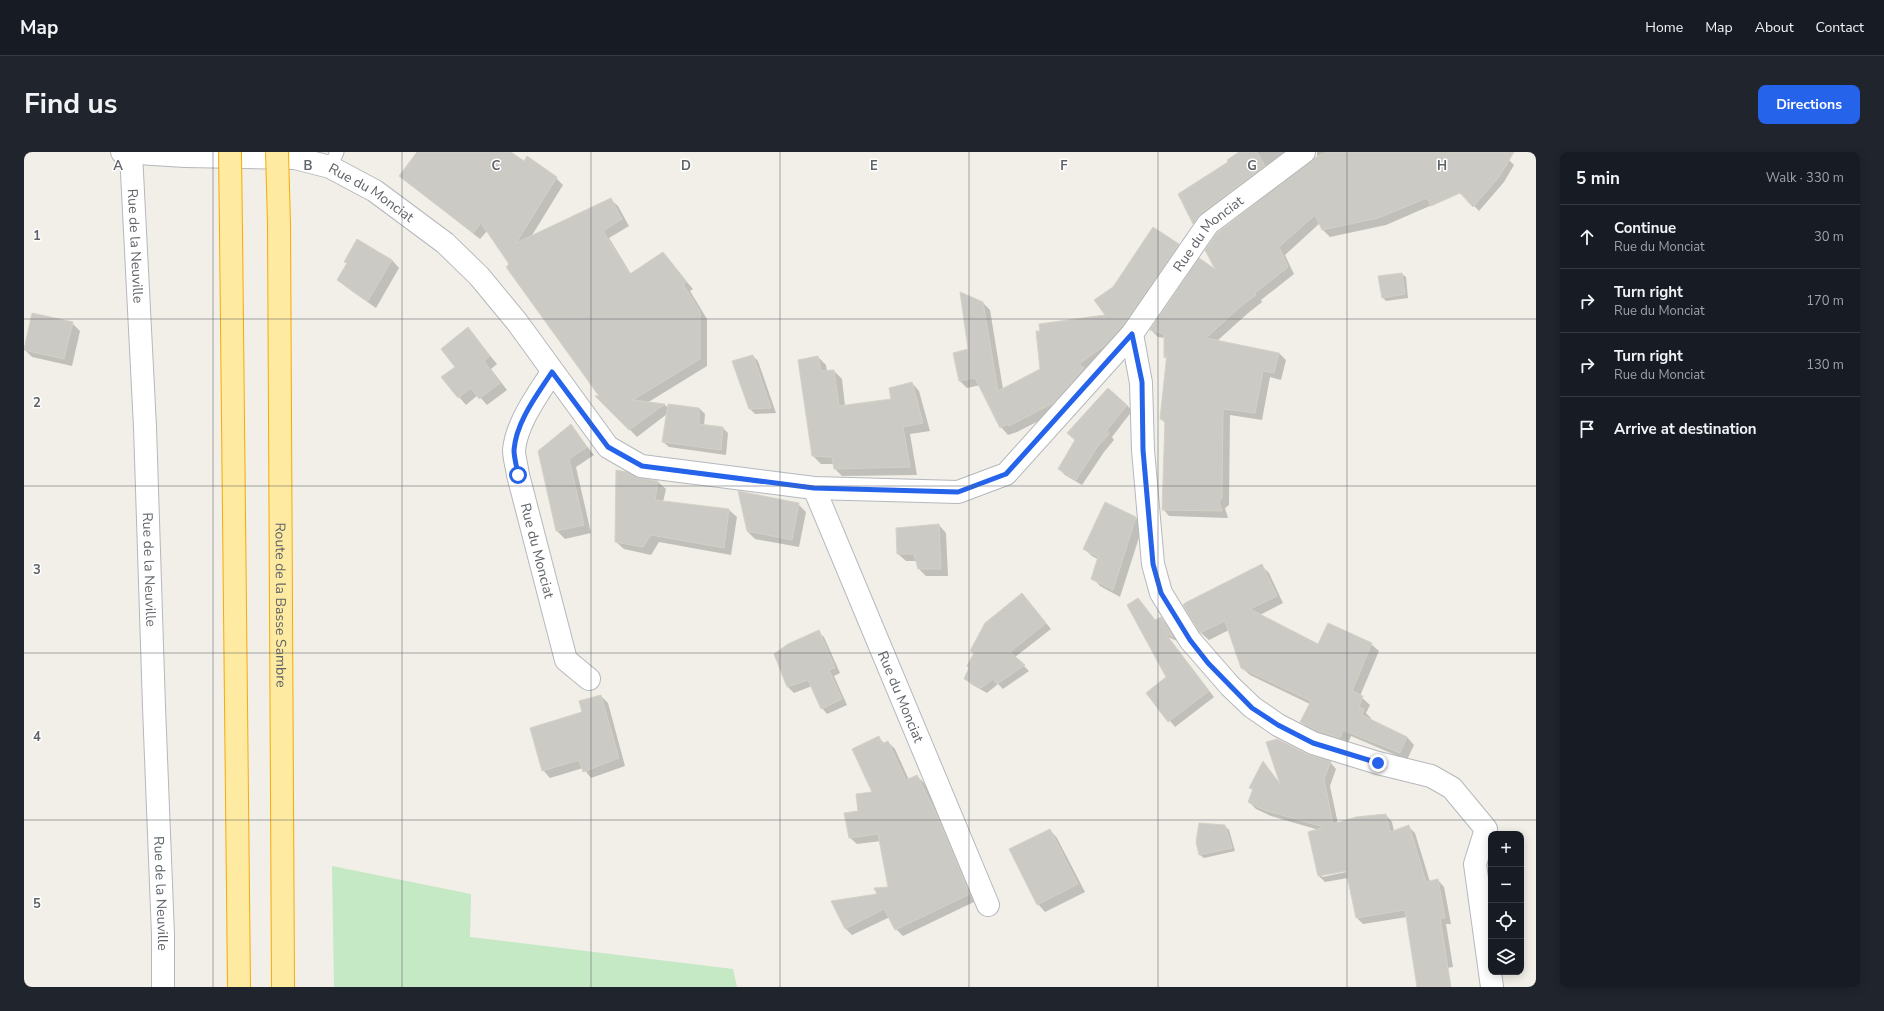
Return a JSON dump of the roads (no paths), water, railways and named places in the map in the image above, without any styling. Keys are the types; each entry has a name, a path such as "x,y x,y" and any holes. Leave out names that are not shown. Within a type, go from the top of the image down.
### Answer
{"highway":[{"path":"230,152 239,987"},
{"name":"Route de la Basse Sambre","path":"277,152 279,224 283,987"}],"street":[{"name":"Rue du Monciat","path":"126,152 186,156 333,159 445,244 479,276 517,322 608,447 642,466 814,488 958,492 1006,474 1132,334 1208,224 1304,152"},
{"name":"Rue de la Neuville","path":"126,152 145,427 163,935 163,987"},
{"path":"1132,334 1142,382 1143,450 1153,564 1161,593 1190,640 1230,686 1252,708 1278,725 1313,743 1378,763 1431,776 1452,788 1466,804 1486,829 1475,864 1492,987"},
{"name":"Rue du Monciat","path":"552,372 533,402 518,430 514,451 518,475 566,660 589,679"},
{"name":"Rue du Monciat","path":"814,488 988,905"}]}
